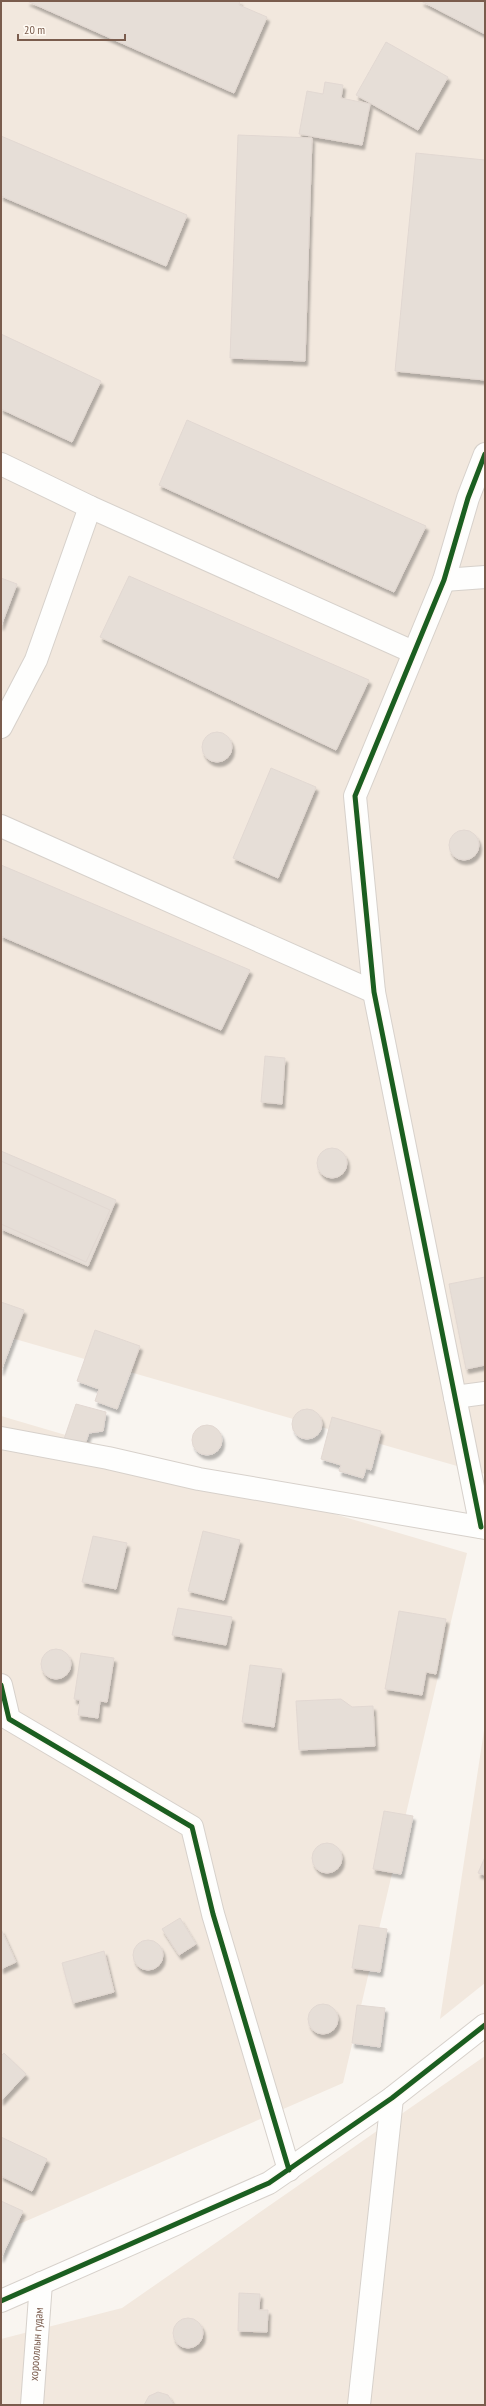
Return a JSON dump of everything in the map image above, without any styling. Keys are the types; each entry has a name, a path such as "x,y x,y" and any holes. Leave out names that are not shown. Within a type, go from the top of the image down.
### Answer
{"street":[{"path":"1,1438 108,1458 199,1479 483,1528 455,1397 374,992 355,796 413,652 444,580 468,498 485,454"},
{"path":"1,464 90,508 413,652"},
{"path":"1,727 36,660 90,508"},
{"path":"444,580 485,577"},
{"path":"1,826 374,992"},
{"path":"455,1397 485,1393"},
{"path":"1,1685 9,1719 192,1827 213,1914 289,2170"},
{"path":"1,2301 269,2184 392,2098 485,2024"},
{"path":"359,2405 392,2098"},
{"name":"хорооллын гудам","path":"32,2405 41,2283"}],"shaded area":[{"path":"1,1 485,1 485,1474 1,1335"},
{"path":"1,1416 467,1553 343,2083 1,2232"},
{"path":"485,1724 485,1983 440,2019"},
{"path":"485,2056 485,2405 1,2405 1,2339 122,2308"}],"building":[{"path":"27,1 240,1 239,5 267,17 234,93"},
{"path":"421,1 485,1 485,34"},
{"path":"386,42 448,77 418,130 356,95"},
{"path":"325,82 343,85 341,98 370,104 362,145 299,134 307,91 323,94"},
{"path":"238,135 312,138 305,361 230,358"},
{"path":"1,136 187,215 166,266 1,196"},
{"path":"416,153 485,160 485,380 395,371"},
{"path":"1,334 101,381 72,442 1,409"},
{"path":"187,420 426,526 394,592 159,485"},
{"path":"129,576 369,680 336,750 100,637"},
{"path":"1,578 17,584 1,626"},
{"path":"217,732 228,736 232,747 228,758 217,762 206,758 202,747 206,736"},
{"path":"271,768 316,787 278,878 233,858"},
{"path":"464,830 475,834 479,845 475,856 464,860 453,856 449,845 453,834"},
{"path":"1,865 250,970 221,1030 1,936"},
{"path":"265,1056 285,1058 282,1104 261,1102"},
{"path":"332,1148 343,1152 347,1163 343,1174 332,1178 321,1174 317,1163 321,1152"},
{"path":"1,1151 116,1200 88,1266 1,1229"},
{"path":"1,1161 110,1210 86,1262 1,1224"},
{"path":"485,1277 485,1365 466,1369 449,1284"},
{"path":"1,1302 24,1310 1,1371"},
{"path":"95,1330 140,1346 117,1409 95,1401 99,1389 77,1381"},
{"path":"76,1404 106,1412 103,1431 89,1433 85,1444 64,1439"},
{"path":"307,1409 318,1413 322,1424 318,1435 307,1439 296,1435 292,1424 296,1413"},
{"path":"332,1417 381,1431 371,1470 366,1468 363,1478 339,1471 341,1465 321,1459"},
{"path":"207,1425 218,1429 222,1440 218,1451 207,1455 196,1451 192,1440 196,1429"},
{"path":"203,1531 240,1540 224,1600 188,1591"},
{"path":"93,1536 127,1543 116,1589 82,1582"},
{"path":"178,1608 232,1617 226,1645 172,1635"},
{"path":"399,1611 446,1619 436,1674 426,1672 422,1695 385,1689"},
{"path":"56,1649 67,1653 71,1664 67,1675 56,1679 45,1675 41,1664 45,1653"},
{"path":"81,1653 114,1658 107,1702 100,1701 98,1718 78,1715 80,1700 74,1699"},
{"path":"250,1665 282,1669 274,1727 242,1722"},
{"path":"341,1699 352,1707 373,1706 375,1746 299,1750 296,1701"},
{"path":"384,1811 413,1816 401,1874 373,1869"},
{"path":"327,1843 338,1847 342,1858 338,1869 327,1873 316,1869 312,1858 316,1847"},
{"path":"485,1857 485,1875 478,1873"},
{"path":"180,1918 196,1944 179,1955 162,1929"},
{"path":"359,1925 387,1929 380,1972 352,1968"},
{"path":"1,1929 16,1962 1,1969"},
{"path":"148,1940 159,1944 163,1955 159,1966 148,1970 137,1966 133,1955 137,1944"},
{"path":"104,1951 114,1992 73,2003 62,1963"},
{"path":"323,2004 334,2008 338,2019 334,2030 323,2034 312,2030 308,2019 312,2008"},
{"path":"357,2005 385,2008 380,2047 352,2043"},
{"path":"4,2053 26,2074 1,2101 1,2056"},
{"path":"1,2137 47,2159 32,2191 1,2176"},
{"path":"1,2201 23,2211 1,2258"},
{"path":"239,2293 260,2294 259,2310 268,2310 267,2332 238,2331"},
{"path":"188,2318 199,2322 203,2333 199,2344 188,2348 177,2344 173,2333 177,2322"},
{"path":"158,2392 168,2395 174,2405 144,2405 149,2396"}],"cycle path":[{"path":"481,1527 374,992 355,796 444,580 468,498 485,454"},
{"path":"1,1685 9,1719 192,1827 213,1914 289,2170"},
{"path":"1,2301 269,2183 392,2098 485,2025"}]}
